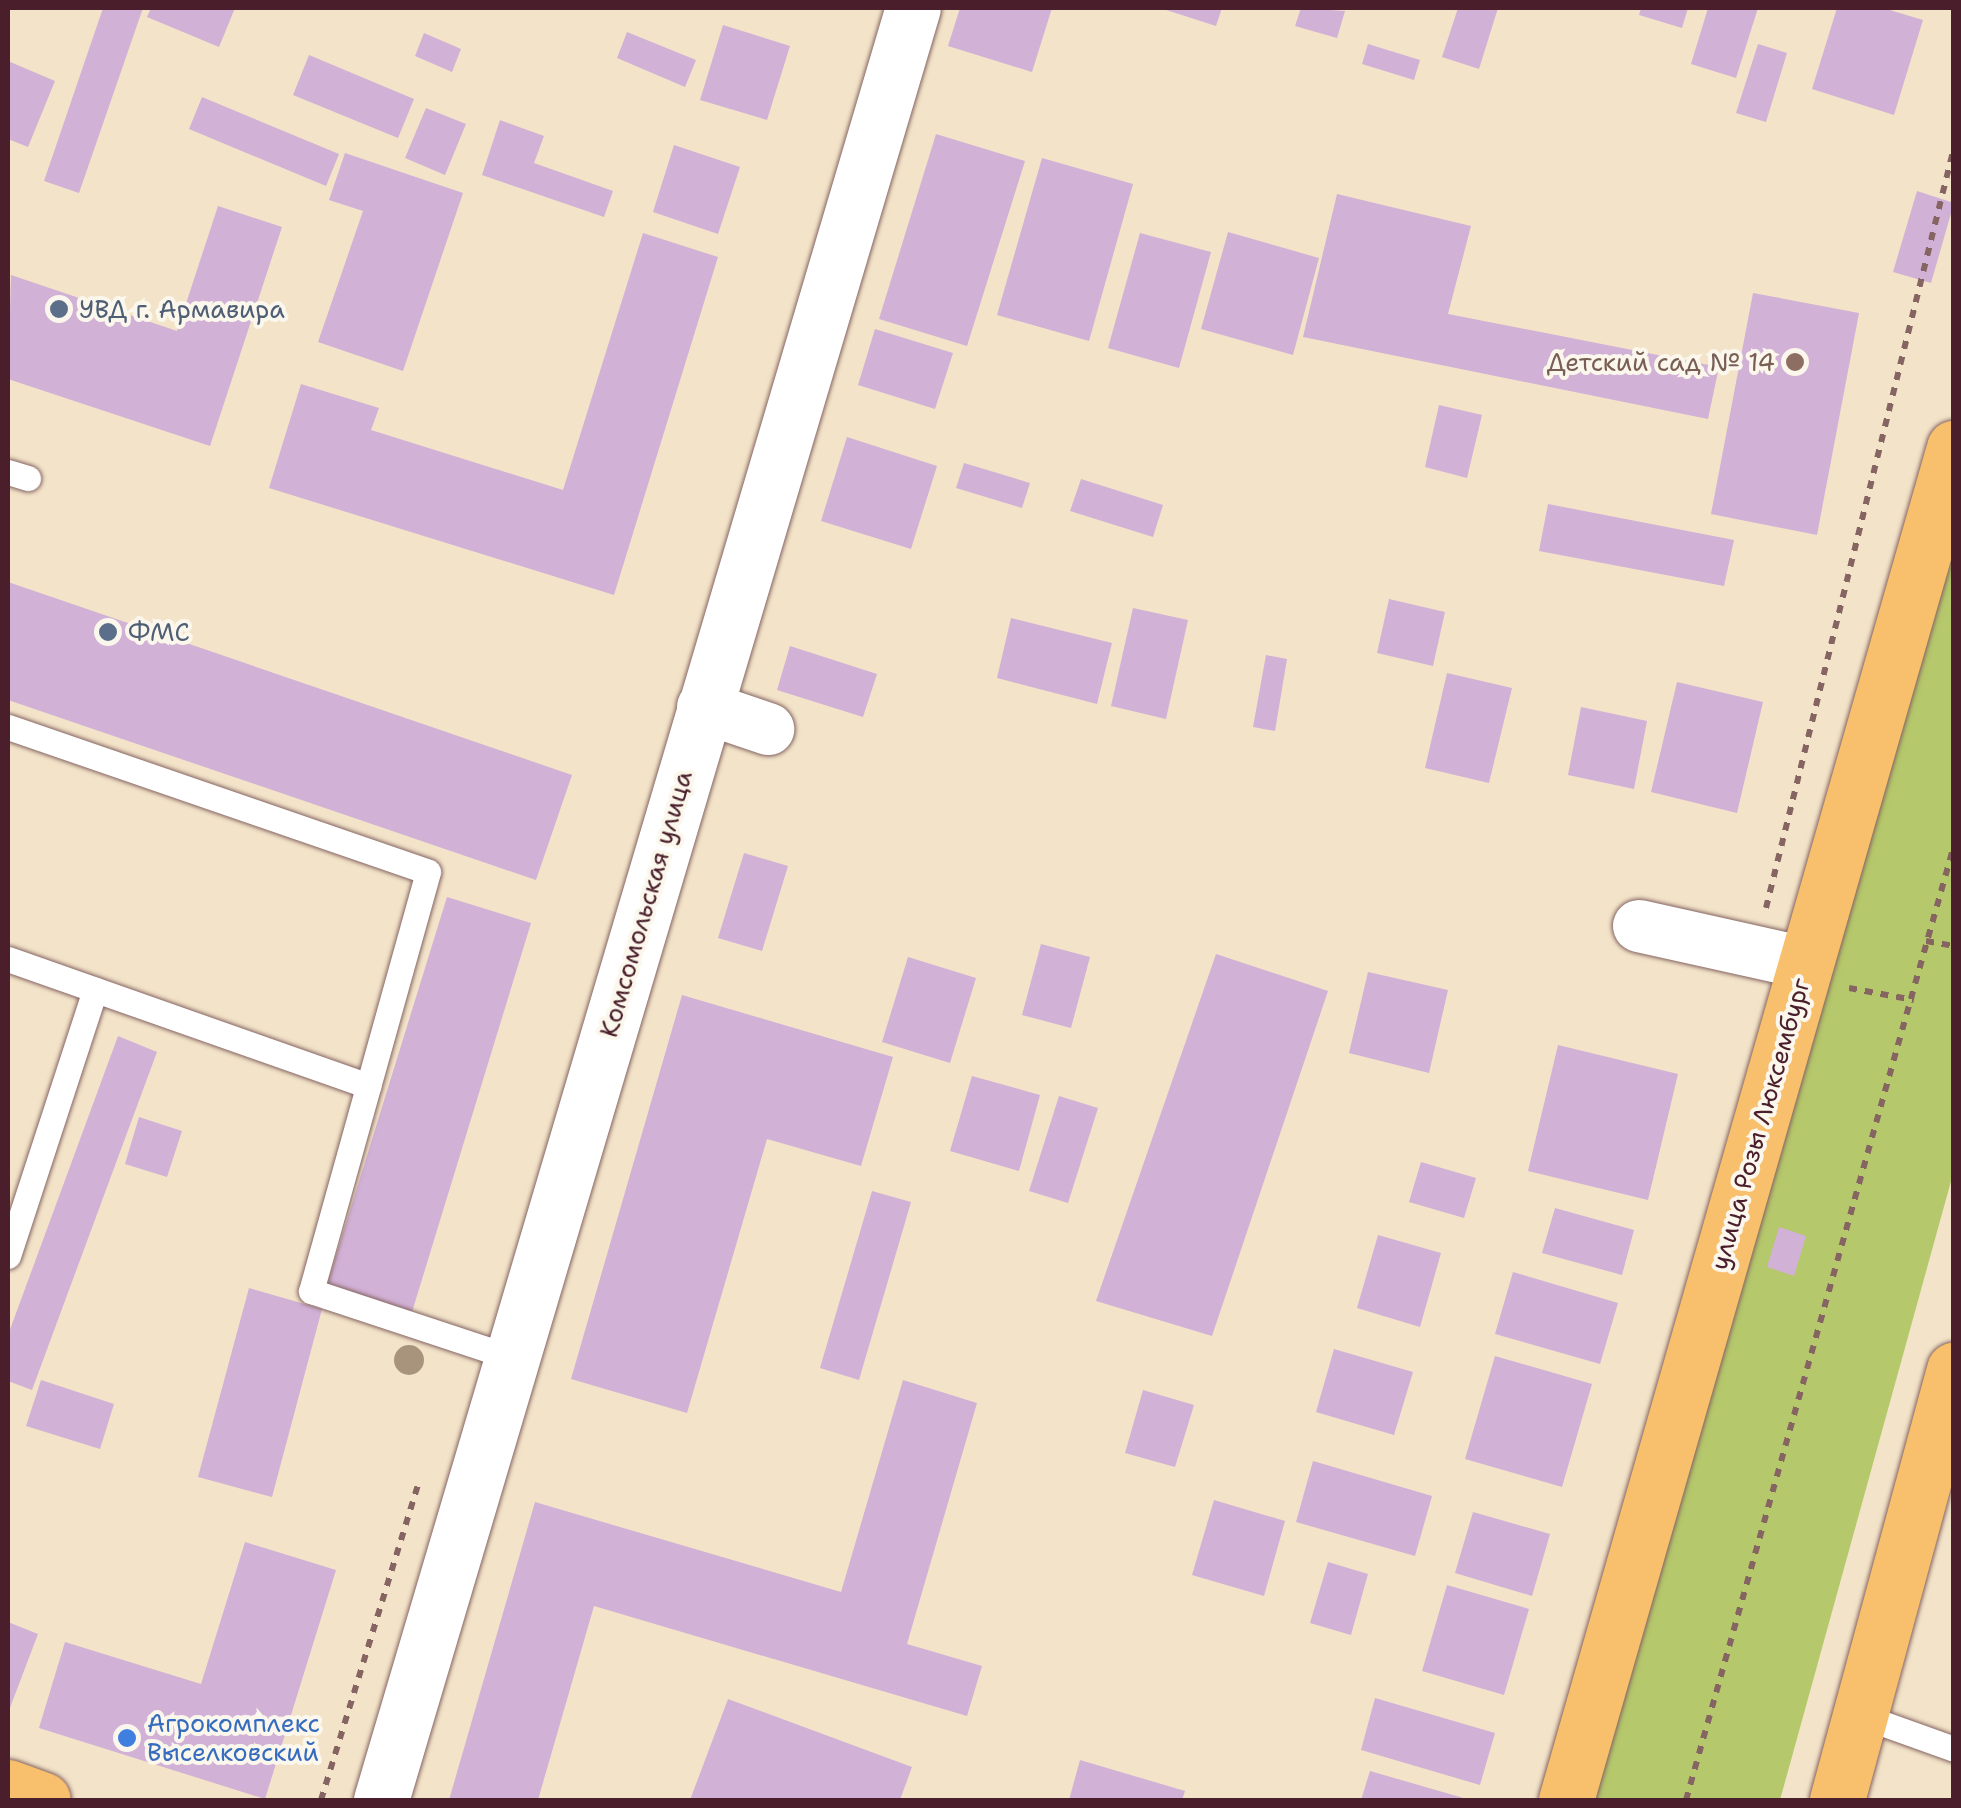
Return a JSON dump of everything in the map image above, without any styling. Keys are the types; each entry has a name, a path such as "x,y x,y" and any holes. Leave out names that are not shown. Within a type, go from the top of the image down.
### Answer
{"main road":[{"name":"улица Розы Люксембург","path":"1566,1800 1822,974 1954,448"},
{"path":"1836,1800 1954,1370"},
{"path":"8,1787 42,1800"}],"street":[{"name":"Комсомольская улица","path":"381,1800 913,8"},
{"path":"703,707 768,729"},
{"path":"1639,926 1822,974"}],"lane":[{"path":"8,727 428,872 311,1292 513,1358"},
{"path":"8,959 368,1086"},
{"path":"8,1256 95,990"},
{"path":"1862,1716 1954,1749"}],"path":[{"path":"1763,921 1954,148"},
{"path":"1686,1800 1914,1000 1926,941 1954,845"},
{"path":"1926,941 1954,946"},
{"path":"1822,974 1914,1000"}],"green space":[{"path":"1953,515 1953,1174 1780,1800 1581,1800"}],"building":[{"path":"103,8 143,8 79,193 44,181"},
{"path":"151,8 235,8 219,47 147,17"},
{"path":"960,8 1052,8 1032,72 948,46"},
{"path":"1160,8 1222,8 1216,26"},
{"path":"1301,8 1345,11 1337,38 1295,26"},
{"path":"1458,8 1498,8 1479,69 1442,57"},
{"path":"1641,8 1688,8 1682,28 1639,15"},
{"path":"1708,8 1758,8 1736,78 1691,64"},
{"path":"1837,8 1883,8 1923,20 1894,115 1812,89"},
{"path":"723,25 790,46 767,120 700,100"},
{"path":"627,32 696,60 685,87 617,58"},
{"path":"424,33 461,49 452,72 415,56"},
{"path":"1368,44 1420,60 1414,80 1362,64"},
{"path":"1758,44 1787,53 1766,122 1736,113"},
{"path":"309,55 414,99 398,138 293,95"},
{"path":"8,61 55,81 28,147 8,139"},
{"path":"202,97 339,154 326,186 189,129"},
{"path":"426,108 466,124 445,175 405,158"},
{"path":"500,120 544,136 534,163 613,191 604,217 482,175"},
{"path":"936,134 1025,161 967,346 879,319"},
{"path":"674,145 740,167 718,234 653,212"},
{"path":"345,153 463,193 403,371 318,342 363,211 329,200"},
{"path":"1042,158 1133,184 1089,341 997,315"},
{"path":"1917,191 1954,203 1931,283 1893,272"},
{"path":"1337,194 1471,226 1448,314 1719,367 1708,419 1303,337"},
{"name":"УВД г. Армавира","path":"218,206 282,227 210,446 8,379 11,275 177,331"},
{"path":"1228,232 1319,258 1293,355 1201,329"},
{"path":"643,233 718,257 614,595 269,488 301,384 379,408 371,430 563,490"},
{"path":"1140,233 1211,252 1179,368 1108,348"},
{"path":"1753,293 1859,313 1817,535 1711,514"},
{"path":"875,329 953,353 935,409 858,385"},
{"path":"1439,405 1482,415 1467,478 1425,467"},
{"path":"847,437 937,466 911,549 821,521"},
{"path":"964,463 1030,483 1022,508 956,488"},
{"path":"1081,479 1163,505 1153,537 1070,511"},
{"path":"1548,504 1734,540 1724,586 1539,551"},
{"path":"8,582 572,775 536,880 8,700"},
{"path":"1389,599 1445,612 1433,666 1377,653"},
{"path":"1133,608 1188,620 1166,719 1111,706"},
{"path":"1011,618 1112,643 1097,704 997,678"},
{"path":"790,646 877,674 863,717 777,690"},
{"path":"1266,655 1287,659 1275,731 1253,727"},
{"path":"1447,673 1512,688 1489,783 1425,768"},
{"path":"1677,682 1763,702 1737,813 1651,792"},
{"path":"1581,707 1647,721 1634,789 1568,775"},
{"path":"744,853 788,866 762,951 718,938"},
{"path":"447,897 531,923 412,1312 327,1285"},
{"path":"1041,944 1090,957 1071,1028 1022,1015"},
{"path":"1216,954 1328,991 1212,1336 1096,1301"},
{"path":"908,957 976,978 950,1063 882,1042"},
{"path":"1368,972 1448,990 1429,1073 1349,1053"},
{"path":"682,995 893,1057 861,1166 767,1139 687,1413 571,1379"},
{"path":"118,1036 157,1052 32,1390 8,1381 8,1335"},
{"path":"1558,1045 1678,1074 1648,1200 1528,1171"},
{"path":"972,1076 1040,1095 1019,1171 950,1151"},
{"path":"1059,1096 1098,1108 1068,1203 1029,1191"},
{"path":"139,1117 182,1131 167,1177 125,1164"},
{"path":"1421,1162 1476,1178 1464,1218 1409,1202"},
{"path":"872,1191 911,1202 859,1380 820,1368"},
{"path":"1555,1208 1634,1230 1622,1275 1542,1253"},
{"path":"1779,1227 1806,1236 1794,1276 1767,1267"},
{"path":"1378,1235 1441,1253 1420,1327 1357,1308"},
{"path":"1513,1272 1618,1303 1600,1364 1495,1334"},
{"path":"249,1288 322,1309 272,1497 198,1477"},
{"path":"1334,1349 1413,1372 1394,1435 1316,1412"},
{"path":"1495,1356 1592,1384 1562,1487 1465,1459"},
{"path":"41,1380 114,1404 100,1449 26,1426"},
{"path":"903,1380 977,1403 907,1644 982,1666 967,1716 594,1606 538,1800 449,1800 535,1502 841,1592"},
{"path":"1143,1390 1194,1405 1175,1467 1125,1453"},
{"path":"1313,1461 1432,1496 1415,1556 1296,1522"},
{"path":"1214,1500 1285,1521 1264,1596 1192,1575"},
{"path":"1473,1512 1550,1534 1532,1596 1455,1573"},
{"path":"245,1542 336,1570 265,1799 39,1728 65,1642 201,1684"},
{"path":"1328,1562 1368,1574 1351,1635 1310,1623"},
{"path":"1447,1585 1529,1609 1504,1695 1422,1671"},
{"path":"8,1622 38,1634 8,1713"},
{"path":"1375,1698 1495,1733 1480,1785 1361,1750"},
{"path":"728,1699 912,1767 900,1800 690,1800"},
{"path":"1080,1760 1185,1791 1182,1800 1069,1800"},
{"path":"1370,1771 1467,1799 1467,1800 1361,1800"}],"place":[{"name":"УВД г. Армавира","path":"59,309"},
{"name":"Детский сад № 14","path":"1795,362"},
{"name":"ФМС","path":"108,632"},
{"name":"Агрокомплекс Выселковский","path":"127,1738"}]}
